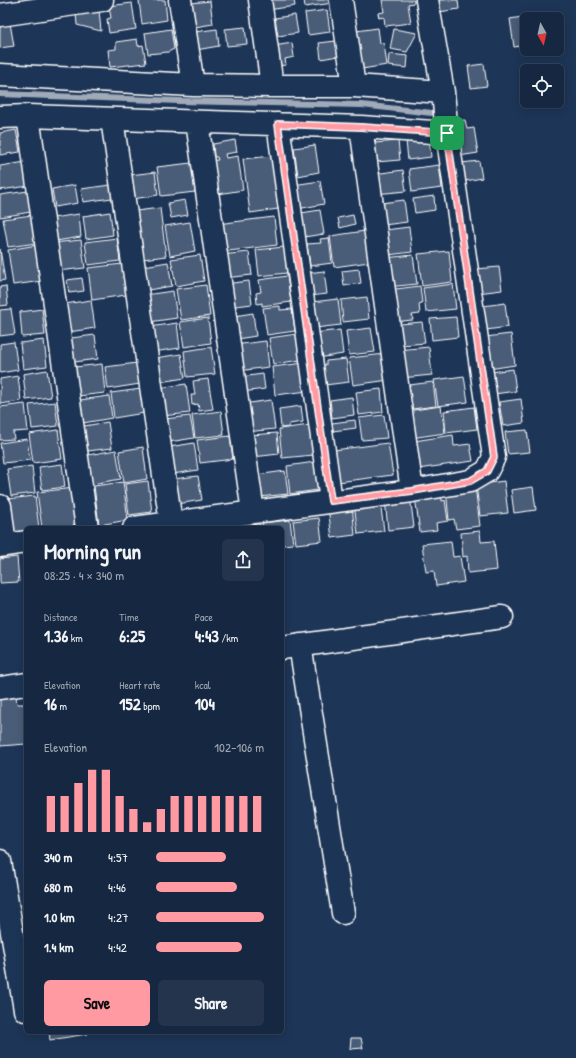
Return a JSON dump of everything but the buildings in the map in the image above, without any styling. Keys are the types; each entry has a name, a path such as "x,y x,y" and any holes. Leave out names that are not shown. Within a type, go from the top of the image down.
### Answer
{"street":[{"path":"0,15 102,0"},
{"path":"180,0 193,85"},
{"path":"260,0 272,86"},
{"path":"341,0 354,86"},
{"path":"149,526 412,491 470,481 487,471 494,457 447,133 443,92 427,0"},
{"path":"0,75 193,85 354,86 443,92"},
{"path":"0,117 28,116 278,124 361,127 447,133"},
{"path":"28,116 87,526"},
{"path":"112,119 171,523"},
{"path":"197,122 253,512"},
{"path":"278,124 331,501"},
{"path":"361,127 412,491"},
{"path":"0,506 10,545"},
{"path":"343,913 291,646 502,616"},
{"path":"0,688 24,684"},
{"path":"0,860 24,1004"}],"waterway":[{"path":"0,94 179,101 362,105 432,113"}],"route":[{"path":"278,124 361,127 447,133 494,457 487,471 470,481 412,491 331,501 278,124"}]}
